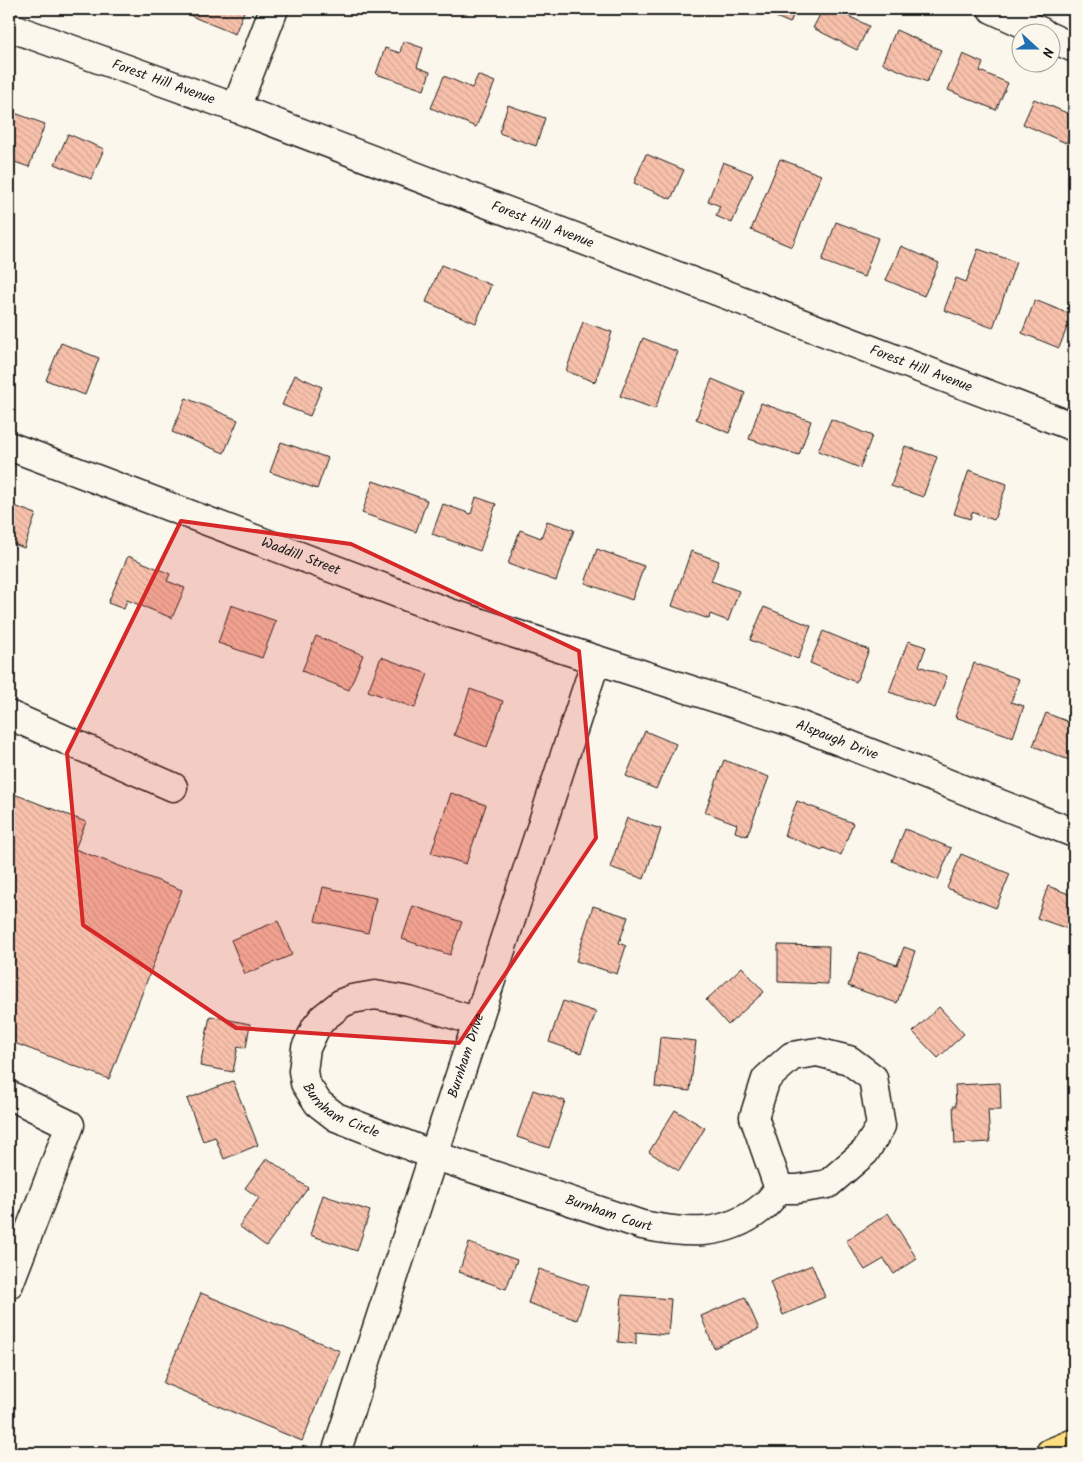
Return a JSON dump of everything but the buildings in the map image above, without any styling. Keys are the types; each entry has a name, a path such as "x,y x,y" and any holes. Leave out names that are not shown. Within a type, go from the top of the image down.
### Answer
{"highway":[{"path":"1050,1453 1074,1443"}],"street":[{"path":"236,108 274,9"},
{"path":"992,9 1020,22"},
{"name":"Forest Hill Avenue","path":"9,27 236,108 1074,427"},
{"path":"1060,41 1074,48"},
{"name":"Waddill Street","path":"9,446 450,613 596,660"},
{"name":"Alspaugh Drive","path":"596,660 792,722 1074,833"},
{"name":"Burnham Drive","path":"336,1453 596,660"},
{"path":"9,715 174,787"},
{"name":"Burnham Circle","path":"433,1155 336,1117 318,1102 305,1082 303,1072 306,1048 316,1027 323,1018 342,1003 376,995 409,1001 478,1022"},
{"path":"817,1052 849,1060 872,1078 881,1126 865,1152 828,1184 797,1189 779,1189 754,1116 766,1079 792,1056 817,1052"},
{"path":"9,1095 70,1125 11,1272"},
{"name":"Burnham Court","path":"433,1155 642,1225 676,1231 699,1232 722,1228 744,1219 764,1206 779,1189"}],"highlighted area":[{"path":"181,521 351,544 579,651 596,838 459,1043 236,1028 83,925 67,753"}]}
